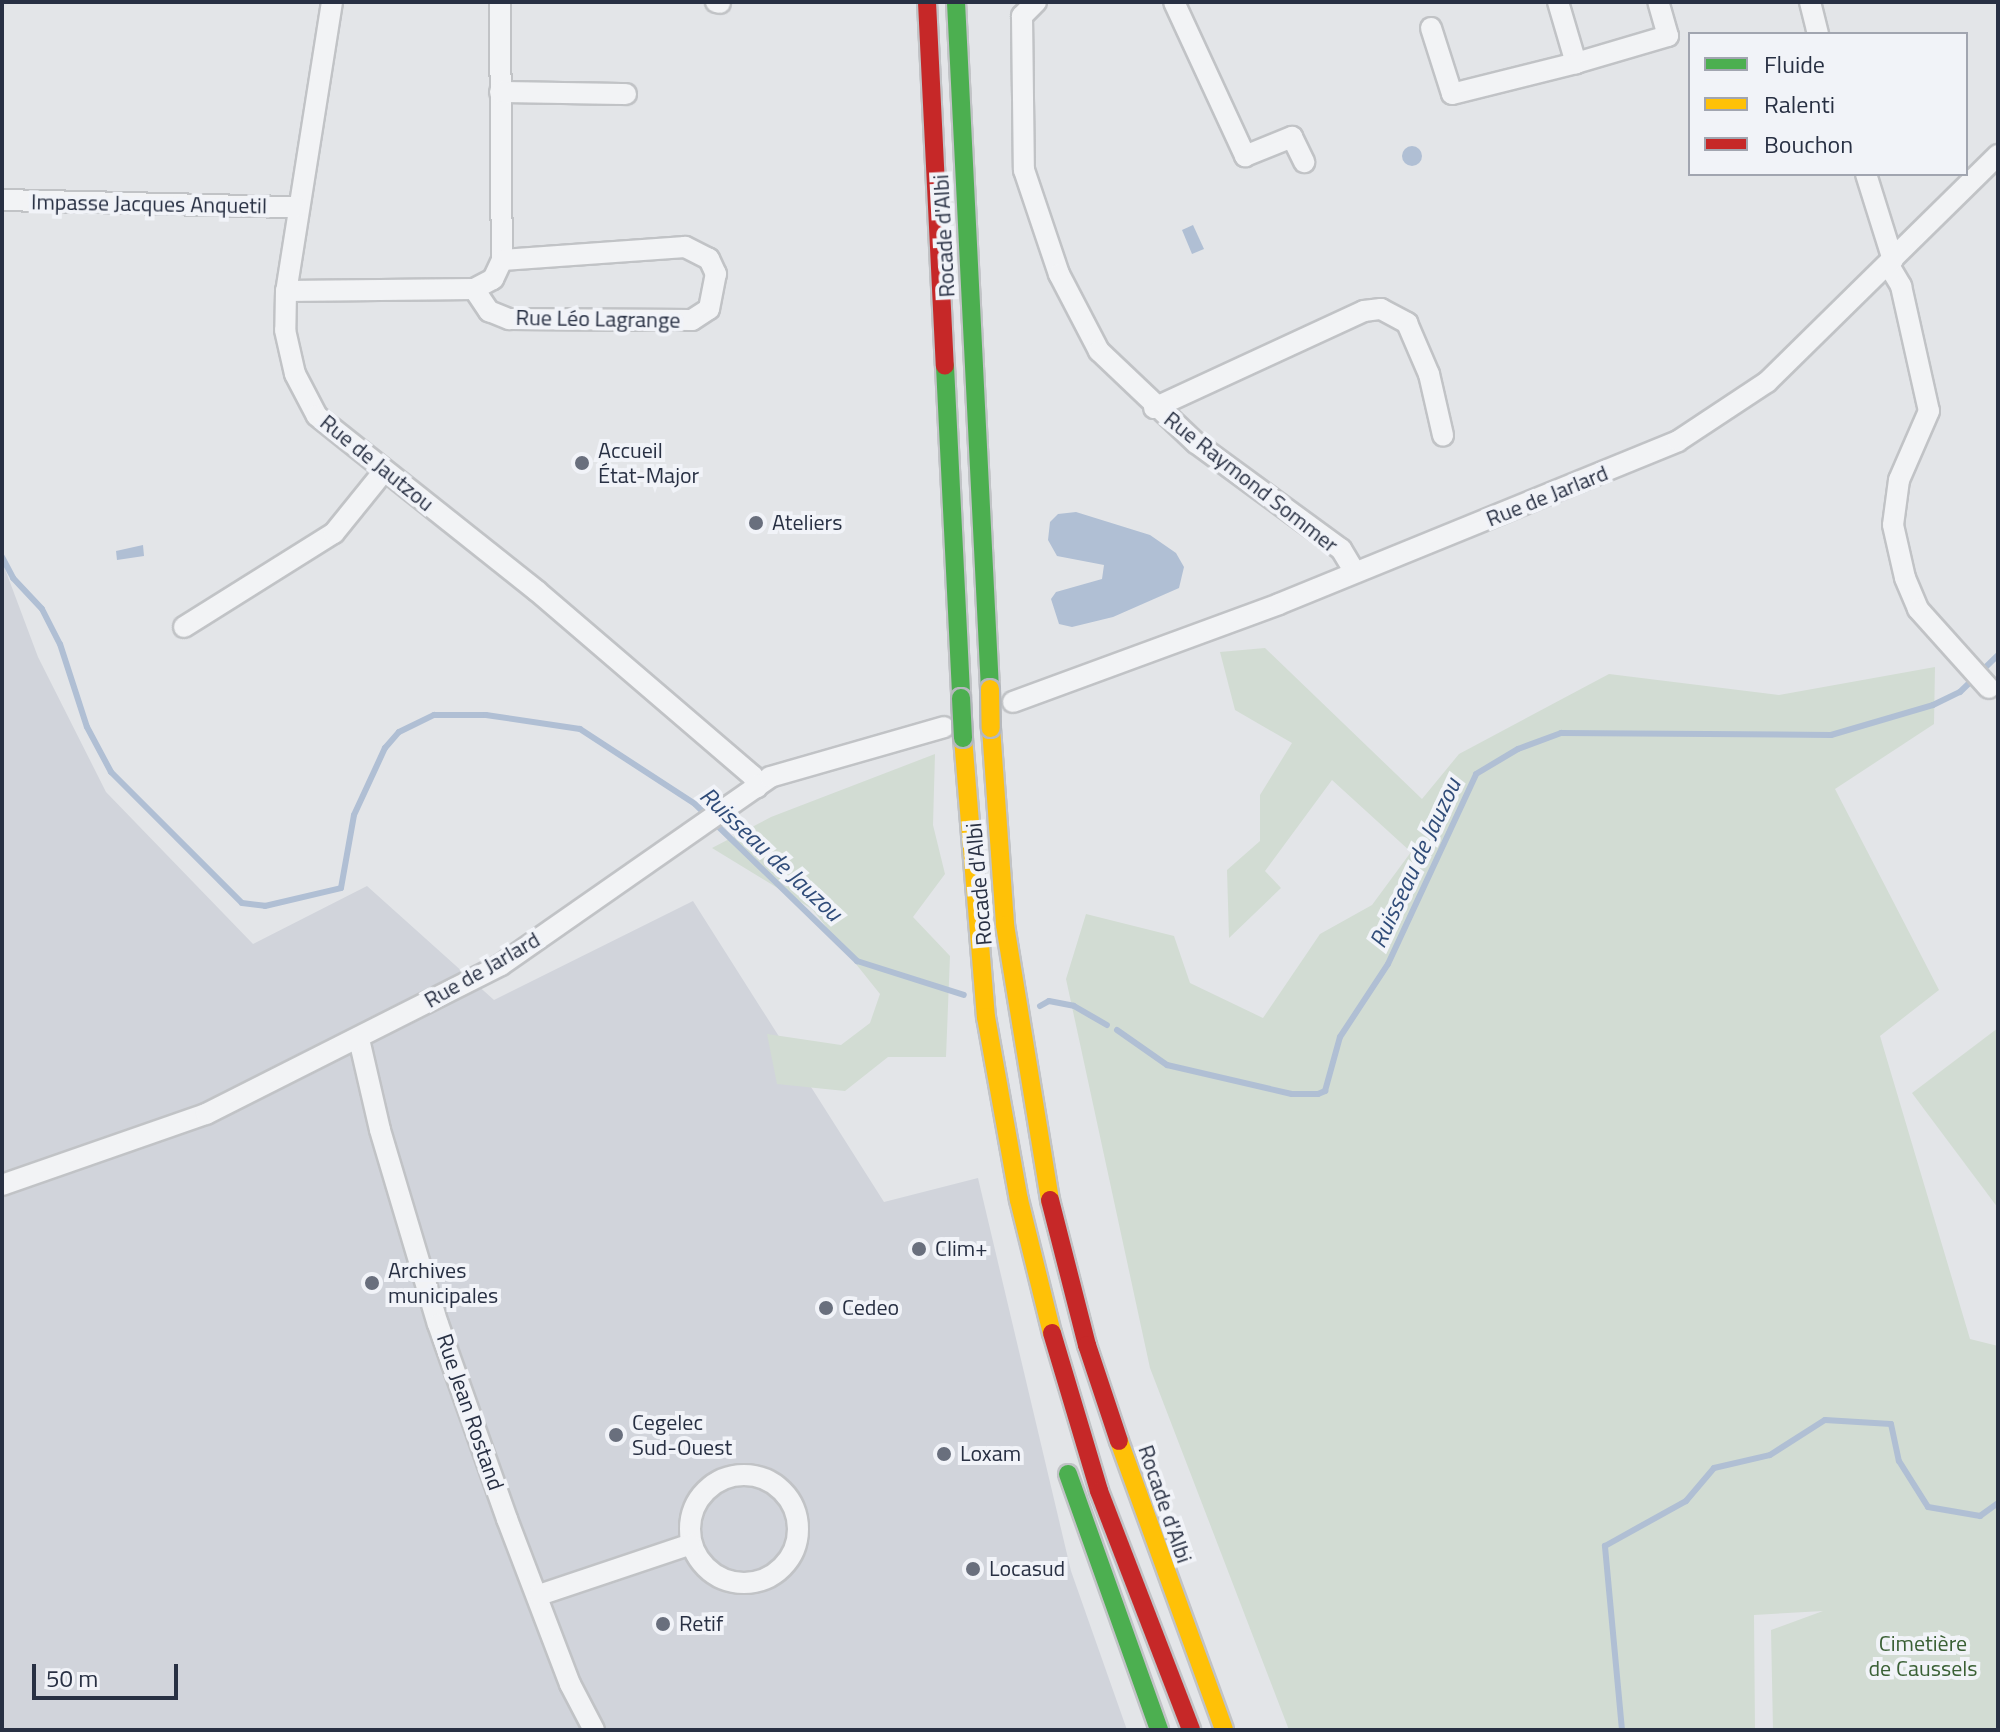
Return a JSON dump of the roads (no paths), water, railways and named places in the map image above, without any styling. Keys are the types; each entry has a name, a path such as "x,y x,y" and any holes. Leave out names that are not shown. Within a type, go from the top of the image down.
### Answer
{"highway":[{"name":"Rocade d'Albi","path":"927,2 963,738 986,1017 1019,1200 1063,1378 1142,1614 1191,1730"},
{"name":"Rocade d'Albi","path":"956,2 991,728 1005,925 1029,1097 1057,1236 1087,1345 1143,1515 1224,1730"},
{"path":"986,1017 1002,1206 1025,1309"},
{"path":"1064,1461 1151,1720 1159,1730"}],"street":[{"name":"Rue de Jautzou","path":"332,2 295,207 286,291 285,330 295,374 317,416 537,591 753,776 749,792"},
{"path":"286,291 474,289 493,279 502,260 500,2"},
{"name":"Rue Raymond Sommer","path":"1036,2 1022,16 1024,170 1059,274 1099,351 1154,408 1341,549 1355,572"},
{"path":"1174,2 1245,156 1292,137 1304,162"},
{"path":"1558,2 1576,63"},
{"path":"1431,28 1452,94 1668,36 1658,2"},
{"path":"1810,2 1818,32"},
{"path":"500,92 626,94"},
{"name":"Rue de Jarlard","path":"1013,702 1279,604 1678,441 1767,382 1998,155"},
{"path":"1867,176 1901,286 1929,411 1899,480 1893,525 1905,578 1918,609 1989,688"},
{"name":"Impasse Jacques Anquetil","path":"2,200 295,207"},
{"name":"Rue Léo Lagrange","path":"474,289 489,311 509,319 635,322 692,320 709,309 716,291 709,259 685,247 502,260"},
{"path":"1154,408 1364,311 1381,309 1407,323 1429,374 1443,435"},
{"path":"184,627 334,533 384,471"},
{"name":"Rue de Jarlard","path":"2,1185 206,1114 501,965 770,777 944,727"},
{"name":"Rue Jean Rostand","path":"359,1039 380,1130 438,1324 570,1684 594,1730"},
{"path":"730,1476 765,1478 784,1492 796,1512 798,1535 791,1557 776,1573 755,1582 733,1582 713,1574 691,1544 695,1504 710,1486 730,1476"},
{"path":"539,1595 691,1544"}],"water":[{"path":"1408,146 1416,146 1422,156 1416,166 1408,166 1402,160 1402,152"},
{"path":"1193,225 1204,249 1192,254 1182,230"},
{"path":"1076,512 1150,535 1176,553 1184,567 1179,588 1113,617 1072,627 1059,624 1051,599 1056,592 1102,579 1104,565 1057,556 1048,540 1050,522 1058,514"},
{"path":"143,545 144,556 117,560 116,551"}],"waterway":[{"name":"Ruisseau de Jauzou","path":"2,557 13,578 42,609 60,644 87,727 111,772 242,903 265,906 341,888 354,815 385,748 399,732 434,715 486,715 580,729 695,804 857,961 964,995"},
{"name":"Ruisseau de Jauzou","path":"1117,1030 1167,1065 1292,1094 1318,1094 1325,1091 1340,1037 1388,964 1476,774 1518,749 1561,733 1831,735 1933,705 1960,692 1998,655"},
{"name":"Ruisseau de Jauzou","path":"1040,1006 1049,1001 1074,1006 1107,1025"},
{"path":"1622,1730 1605,1546 1686,1501 1714,1468 1770,1455 1825,1420 1891,1424 1899,1461 1928,1507 1980,1516 1998,1503"}],"place":[{"name":"Accueil État-Major","path":"582,463"},
{"name":"Ateliers","path":"756,523"},
{"name":"Clim+","path":"919,1249"},
{"name":"Archives municipales","path":"372,1283"},
{"name":"Cedeo","path":"826,1308"},
{"name":"Cegelec Sud-Ouest","path":"616,1435"},
{"name":"Loxam","path":"944,1454"},
{"name":"Locasud","path":"973,1569"},
{"name":"Retif","path":"663,1624"}],"park label":[{"name":"Cimetière de Caussels","path":"1923,1656"}]}
